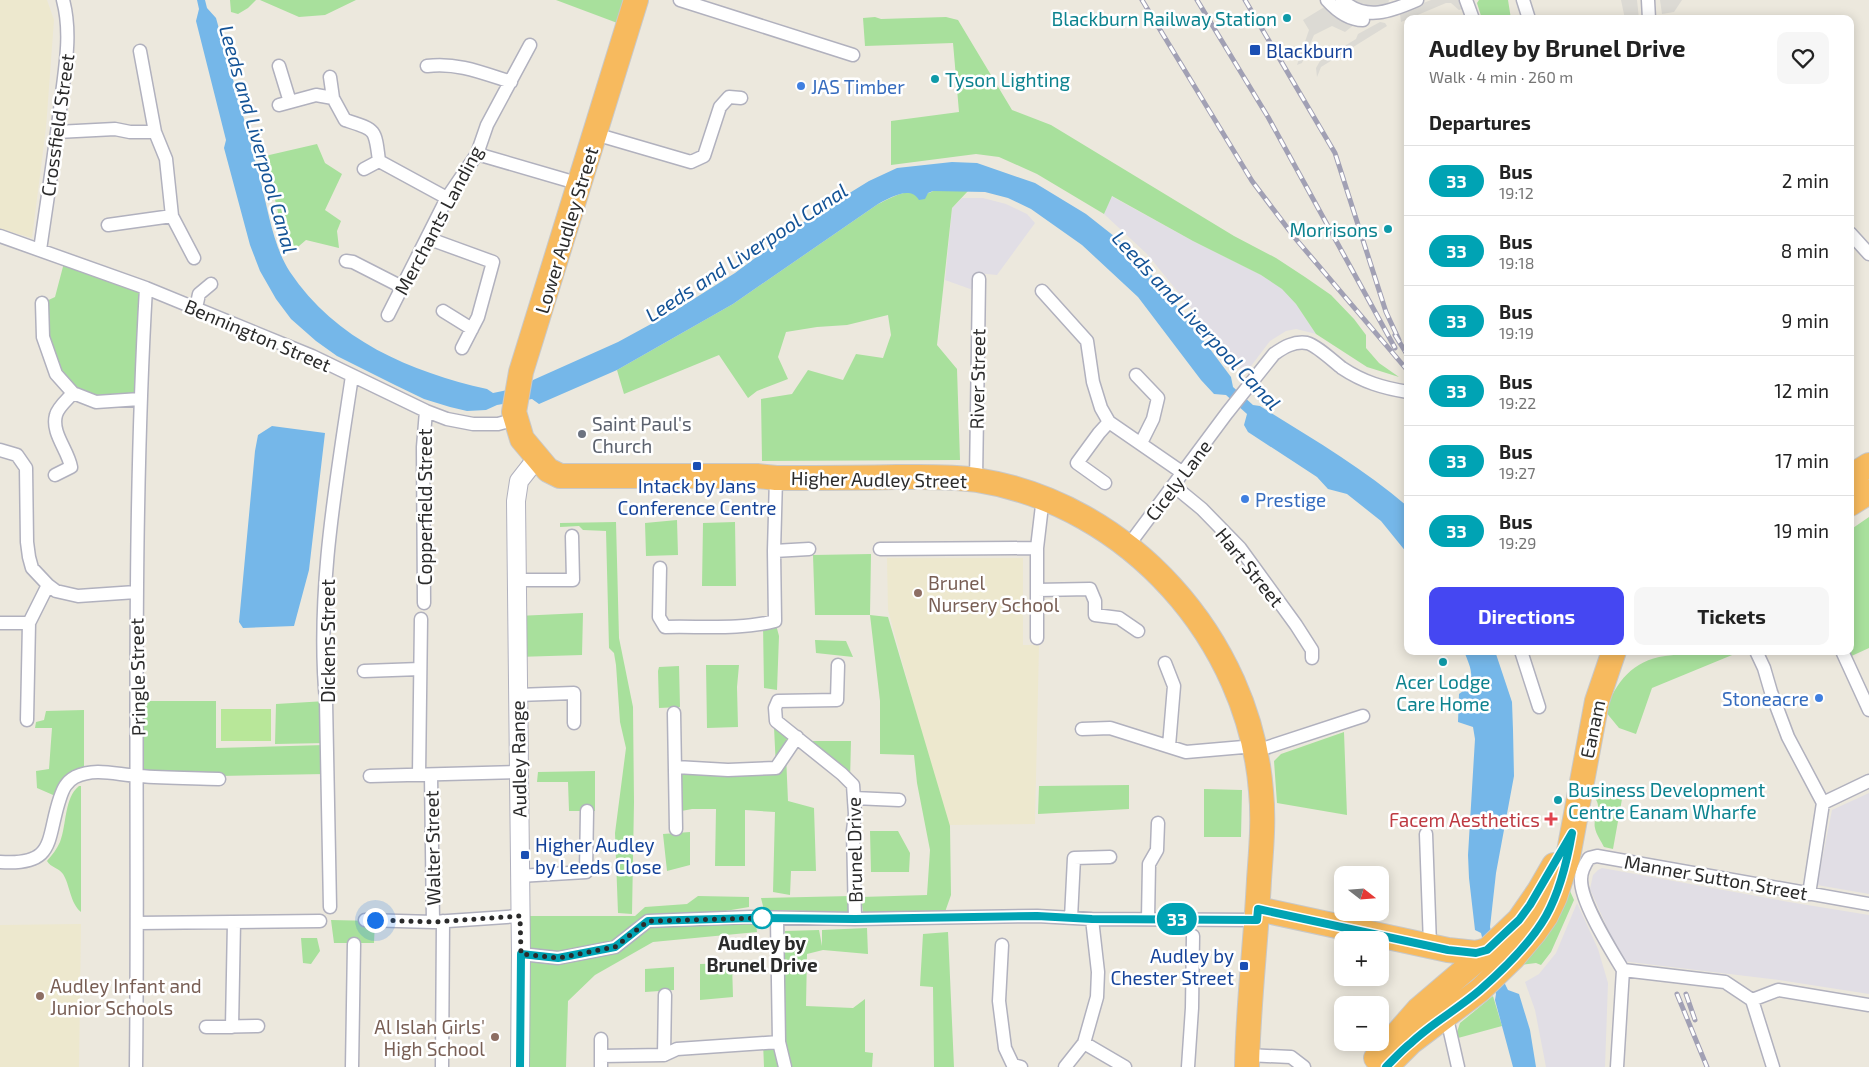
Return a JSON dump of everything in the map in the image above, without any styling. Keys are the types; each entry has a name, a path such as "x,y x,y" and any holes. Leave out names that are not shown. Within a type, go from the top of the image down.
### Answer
{"highway":[{"name":"Lower Audley Street","path":"515,416 522,372 636,0"},
{"path":"515,416 522,439 537,458"},
{"name":"Higher Audley Street","path":"537,458 548,470 560,476 955,477 976,480 1008,486 1043,497 1090,520 1128,546 1154,568 1217,647 1241,699 1255,748 1262,810 1247,1061"},
{"path":"1854,501 1869,492"},
{"name":"Eanam","path":"1386,1067 1411,1042 1463,1003 1513,958 1546,916 1563,875 1597,701 1613,655"},
{"name":"Eanam","path":"1606,676 1629,655"},
{"path":"1370,1067 1383,1048 1468,951 1519,920 1530,905 1574,822"},
{"path":"1257,914 1468,951"},
{"path":"1463,1003 1468,951"}],"street":[{"name":"Crossfield Street","path":"40,250 58,132 69,39 68,22 63,0"},
{"path":"680,0 853,55"},
{"path":"1326,0 1339,11 1360,20 1369,20 1417,0"},
{"path":"1342,0 1358,11 1368,13 1394,10"},
{"path":"1466,0 1472,15"},
{"path":"1523,0 1528,15"},
{"path":"1648,0 1649,15"},
{"name":"Merchants Landing","path":"388,315 447,198 477,154 487,125 530,45"},
{"path":"140,51 155,132 166,159 172,216 194,258"},
{"path":"427,66 443,64 467,67 511,82"},
{"path":"279,66 284,104 316,95 333,98"},
{"path":"330,77 333,98 345,120 368,128 376,137 379,161"},
{"path":"595,134 691,162 704,156 720,106 729,97 741,98"},
{"path":"58,132 115,129 130,132 155,132"},
{"path":"477,154 580,184"},
{"path":"364,168 379,161"},
{"path":"379,161 447,198"},
{"path":"108,225 172,216"},
{"path":"1854,237 1869,254"},
{"path":"427,238 493,262 478,317 462,348"},
{"name":"Bennington Street","path":"1,240 40,250 196,308 312,356 426,411 447,419 473,424 498,424 515,416"},
{"path":"346,261 353,262 402,287"},
{"name":"River Street","path":"976,480 979,279"},
{"path":"196,308 199,294 210,284"},
{"name":"Pringle Street","path":"136,1067 138,776 136,592 140,399 146,288"},
{"path":"1042,291 1087,341 1093,382 1101,408 1109,422 1183,473"},
{"path":"42,303 43,338 56,374 73,393 96,402 140,399"},
{"path":"443,311 472,328"},
{"name":"Cicely Lane","path":"1128,546 1227,413 1274,354 1284,347 1297,343 1308,344 1344,369 1374,385 1404,391"},
{"path":"1136,375 1158,398 1153,419 1141,443"},
{"name":"Dickens Street","path":"330,907 324,596 352,376"},
{"path":"55,475 71,467 69,457 56,430 56,414 73,393"},
{"name":"Copperfield Street","path":"424,603 423,447 426,411"},
{"path":"1105,483 1077,463 1109,422"},
{"path":"0,450 18,455 26,468 29,557 32,568 48,585 56,591 78,596 136,592"},
{"name":"Audley Range","path":"520,1067 521,954 516,580 517,490 524,472 537,458"},
{"path":"660,568 659,617 665,627 762,624 775,621 776,478"},
{"name":"Hart Street","path":"1174,486 1202,509 1240,548 1307,642 1312,650 1312,658"},
{"path":"1037,638 1037,548 1043,497"},
{"path":"516,580 572,580 572,536"},
{"path":"880,549 1037,548"},
{"path":"774,551 809,549"},
{"path":"27,720 29,623 48,585"},
{"path":"1037,590 1090,589 1095,601 1096,615 1119,618 1138,631"},
{"path":"421,619 420,669 425,775"},
{"path":"0,623 29,623"},
{"path":"1522,655 1538,707"},
{"path":"1758,655 1788,738 1823,803 1809,894"},
{"path":"1844,655 1869,710"},
{"path":"1165,663 1174,686 1169,746"},
{"name":"Brunel Drive","path":"838,665 837,700 778,701 775,708 776,721 853,785 855,814 853,831 855,919"},
{"path":"364,671 420,669"},
{"path":"517,695 574,693 574,723"},
{"path":"674,713 676,829"},
{"path":"1082,729 1110,728 1186,752 1255,748 1363,716"},
{"path":"676,767 728,770 776,768 797,737"},
{"path":"0,862 23,862 33,859 49,844 64,786 72,779 84,774 100,772 138,776 219,779"},
{"path":"370,776 518,772"},
{"name":"Walter Street","path":"425,775 438,921 442,1067"},
{"path":"1823,803 1869,781"},
{"path":"854,798 899,800"},
{"path":"519,876 586,872 587,811"},
{"path":"1148,919 1149,864 1158,850 1158,823"},
{"path":"1426,834 1468,951"},
{"name":"Manner Sutton Street","path":"1623,970 1600,933 1583,893 1580,881 1581,873 1589,858 1597,856 1869,904"},
{"path":"1071,918 1074,858 1110,857"},
{"path":"521,954 558,958 615,947 648,921 751,918 855,919 1037,916 1092,919 1148,919 1257,914"},
{"path":"365,920 438,921 520,916"},
{"path":"777,919 779,1042 785,1067"},
{"path":"1065,1067 1084,1044 1096,997 1098,972 1092,919"},
{"path":"137,924 320,921"},
{"path":"232,1027 234,922"},
{"path":"1188,1067 1198,950 1193,936"},
{"path":"352,1067 354,944"},
{"path":"1002,945 999,1001 1005,1048 1014,1066 1021,1067"},
{"path":"1617,1067 1623,970 1725,982 1752,1000 1773,1067"},
{"path":"1752,1000 1778,990 1869,1005"},
{"path":"664,1055 665,995"},
{"path":"1458,1067 1463,1003"},
{"path":"206,1027 258,1026"},
{"path":"601,1039 600,1062 664,1055 677,1049 779,1042"},
{"path":"1084,1044 1125,1067"},
{"path":"1247,1061 1291,1057 1304,1067"}],"shaded area":[{"path":"0,0 47,0 54,20 46,128 32,238 0,229"},
{"path":"1351,0 1389,0 1388,4 1378,7 1363,7"},
{"path":"1431,0 1459,0 1464,8 1459,10 1451,3 1446,3 1418,15 1404,15 1404,21 1401,22 1400,14"},
{"path":"1621,0 1637,0 1639,15 1624,15"},
{"path":"1660,0 1682,0 1674,12 1662,14"},
{"path":"1326,6 1334,15 1355,24 1345,32 1332,26 1314,35 1302,63 1297,65 1309,30 1303,20"},
{"path":"1380,22 1385,23 1387,26 1321,67 1317,77 1316,68 1320,61 1356,39 1358,34"},
{"path":"1111,196 1282,288 1296,304 1316,334 1296,329 1286,331 1270,341 1245,374 1147,254 1104,214"},
{"path":"962,198 983,198 1006,204 1027,214 1035,223 997,275 976,273 973,290 945,280 952,208"},
{"path":"887,558 1023,558 1023,645 1039,645 1035,824 947,825 888,610"},
{"path":"1869,793 1869,894 1817,885 1832,810"},
{"path":"1602,868 1869,915 1869,994 1779,980 1622,961 1590,889 1593,875"},
{"path":"1577,903 1598,949 1608,983 1605,1067 1546,1067 1535,1010 1525,982 1539,974 1556,953"},
{"name":"Audley Infant and Junior Schools","path":"81,924 79,1067 0,1067 0,925"}],"green space":[{"path":"230,0 256,0 238,14 231,12"},
{"path":"260,0 356,0 325,15 299,17"},
{"path":"556,0 636,0 628,27"},
{"path":"1479,0 1508,0 1510,15 1481,15 1477,3"},
{"path":"875,17 881,19 946,17 958,20 1012,110 1051,125 1305,277 1331,295 1354,319 1366,335 1366,348 1379,363 1399,377 1367,367 1316,334 1296,304 1282,289 1261,275 1193,241 1112,196 1104,214 1037,174 999,157 976,154 891,165 891,121 959,112 953,43 865,46 863,18"},
{"path":"317,144 325,163 342,174 325,210 341,221 337,231 339,248 306,240 292,252 279,217 265,156"},
{"path":"933,191 968,191 952,208 937,345 957,369 960,460 762,461 761,399 792,394 808,370 843,380 856,354 883,358 891,335 888,315 847,325 786,332 778,357 788,379 757,391 748,398 719,355 624,394 617,370 733,304 878,204 897,195 909,192 923,194"},
{"path":"65,259 146,288 140,399 96,402 56,374 42,303 55,297"},
{"path":"1869,517 1869,648 1854,655 1854,527"},
{"path":"677,520 678,555 646,556 645,523"},
{"path":"616,522 619,638 633,707 632,914 618,913 615,833 626,748 620,722 614,653 609,648 606,531 583,530 579,526 560,527 560,523"},
{"path":"735,522 736,586 702,586 703,523"},
{"path":"871,554 870,615 815,615 813,555"},
{"path":"583,613 582,655 517,657 517,616"},
{"path":"870,615 888,617 950,826 951,895 945,912 863,912 861,897 927,895 930,850 917,783 914,755 880,754 880,701"},
{"path":"775,621 779,636 777,690 764,688 763,624"},
{"path":"815,640 846,641 853,657 816,653"},
{"path":"1732,655 1652,688 1636,734 1619,728 1605,711 1615,690 1627,674 1643,662 1665,656"},
{"path":"1844,655 1854,655 1845,659"},
{"path":"706,665 739,665 737,687 738,727 707,728"},
{"path":"679,666 680,707 659,708 659,667"},
{"path":"139,701 216,701 216,748 325,745 326,774 138,776"},
{"path":"326,701 327,743 275,744 276,704"},
{"path":"221,709 271,709 271,741 221,741"},
{"path":"84,710 84,774 60,798 37,788 36,771 49,769 52,728 35,728 36,722 44,720 46,711"},
{"path":"774,727 797,737 786,755 788,801 814,808 816,871 791,871 790,895 773,892 775,812 745,810 745,866 715,866 716,809 692,809 676,812 676,767 776,768"},
{"path":"1344,732 1347,815 1277,803 1274,761 1281,754"},
{"path":"802,741 851,741 850,781"},
{"path":"595,771 595,811 569,811 568,782 537,782 538,772"},
{"path":"1129,785 1129,809 1038,814 1039,786"},
{"path":"81,786 81,912 72,899 63,874 47,861 60,842 68,804 74,791"},
{"path":"1204,789 1242,790 1241,837 1204,837"},
{"path":"1591,794 1622,799 1613,849 1604,847 1596,833 1595,824 1598,803"},
{"path":"870,831 898,831 910,853 909,872 871,872"},
{"path":"690,832 690,865 667,871 663,834"},
{"path":"1570,891 1574,900 1551,952 1541,965 1536,963 1521,965 1552,925"},
{"path":"698,896 749,897 749,907 660,922 756,923 757,932 653,942 595,975 568,1001 566,1067 521,1067 520,916 635,916 645,907 687,904"},
{"path":"851,896 850,912 764,910 761,898"},
{"path":"331,920 375,921 374,943 334,943"},
{"path":"867,928 868,954 823,950 807,954 806,1006 853,1008 865,999 865,1052 873,1053 872,1067 764,1067 763,1042 779,1041 785,931 819,930 822,946 822,930"},
{"path":"948,932 954,1067 934,1067 933,987 920,986 923,934"},
{"path":"301,938 317,938 320,951 311,964 303,963"},
{"path":"732,963 733,997 700,1000 700,964"},
{"path":"674,967 674,990 645,992 645,969"},
{"path":"1493,996 1502,1026 1458,1038 1457,1032 1460,1023"}],"water":[{"path":"197,0 205,0 207,8 216,18 272,227 284,262 308,296 329,317 377,350 403,362 430,373 487,389 493,393 528,386 533,380 618,342 673,312 735,273 809,218 869,181 897,168 952,162 977,163 1035,183 1086,214 1124,244 1164,289 1210,349 1231,377 1233,387 1253,405 1260,406 1336,453 1404,504 1404,549 1381,521 1347,494 1328,489 1317,477 1248,432 1244,425 1247,414 1226,395 1214,394 1201,380 1138,297 1082,245 1031,209 1008,198 985,192 933,191 928,193 925,199 919,200 910,193 905,193 888,199 733,304 617,370 539,404 532,399 497,405 486,410 467,411 424,399 337,356 291,319 276,299 260,271 250,245 224,148 226,140 196,21 199,9"},
{"path":"272,426 325,433 309,570 294,626 243,628 239,622 255,451 258,435"},
{"path":"1466,655 1496,655 1512,702 1514,776 1496,873 1490,927 1505,984 1508,990 1519,994 1530,1030 1536,1067 1513,1067 1495,1000 1496,994 1481,933 1475,930 1468,855 1475,739 1473,727 1458,722 1459,694 1469,684 1471,679 1469,663"}],"railway":[{"path":"1142,0 1252,181 1295,238 1404,366"},
{"path":"1197,0 1268,117 1395,348"},
{"path":"1245,0 1335,153 1386,312 1399,340"},
{"path":"1395,335 1404,350"},
{"path":"1677,994 1707,1067"},
{"path":"1686,994 1695,1020"}],"bus line":[{"name":"33","path":"520,1067 521,954 558,958 615,947 648,921 751,918 1002,918 1037,916 1092,919 1257,920 1258,909 1448,950 1476,953 1487,950 1519,920 1539,892 1572,833 1563,875 1546,916 1534,933 1513,958 1480,990 1411,1042 1386,1067"}],"place":[{"name":"Blackburn Railway Station","path":"1287,18"},
{"name":"Blackburn","path":"1255,50"},
{"name":"Tyson Lighting","path":"935,79"},
{"name":"JAS Timber","path":"801,86"},
{"name":"Morrisons","path":"1388,229"},
{"name":"Saint Paul's Church","path":"582,434"},
{"name":"Intack by Jans Conference Centre","path":"697,466"},
{"name":"Prestige","path":"1245,499"},
{"name":"Brunel Nursery School","path":"918,593"},
{"name":"Acer Lodge Care Home","path":"1443,662"},
{"name":"Stoneacre","path":"1819,698"},
{"name":"Business Development Centre Eanam Wharfe","path":"1558,800"},
{"name":"Facem Aesthetics","path":"1551,819"},
{"name":"Higher Audley by Leeds Close","path":"525,855"},
{"name":"Audley by Brunel Drive","path":"762,918"},
{"name":"Audley by Chester Street","path":"1244,966"},
{"name":"Audley Infant and Junior Schools","path":"40,996"},
{"name":"Al Islah Girls' High School","path":"495,1037"}],"route":[{"path":"375,920 433,922 520,916 521,954 558,958 615,947 648,921 764,918 762,918"}],"water label":[{"name":"Leeds and Liverpool Canal","path":"259,139"},
{"name":"Leeds and Liverpool Canal","path":"746,252"},
{"name":"Leeds and Liverpool Canal","path":"1197,320"}]}
